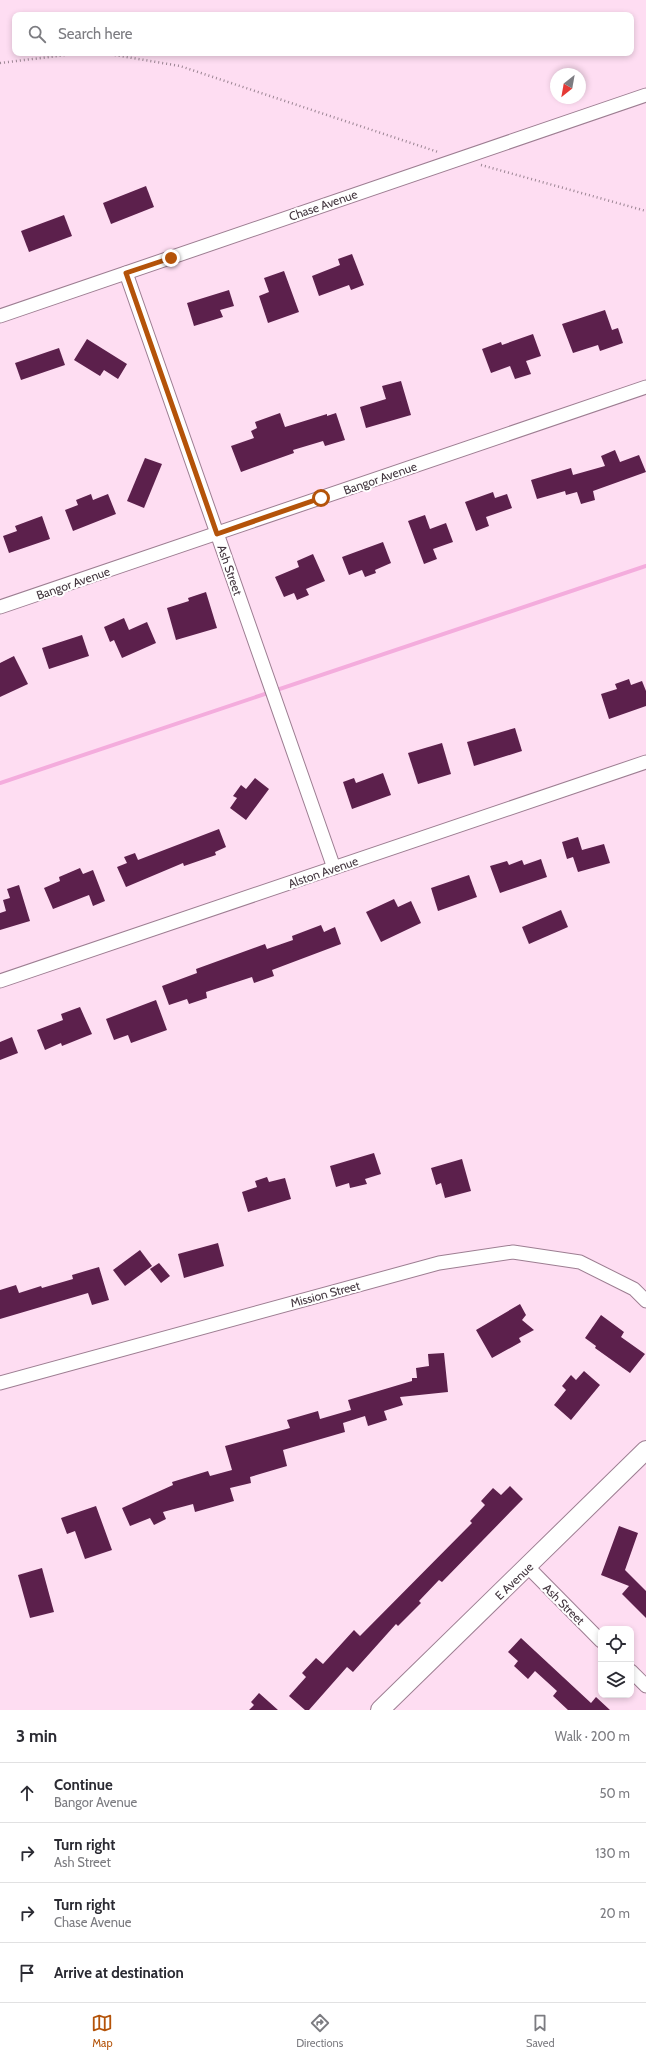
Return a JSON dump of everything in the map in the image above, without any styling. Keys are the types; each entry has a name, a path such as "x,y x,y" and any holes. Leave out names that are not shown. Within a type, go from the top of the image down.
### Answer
{"street":[{"name":"Chase Avenue","path":"0,316 646,95"},
{"name":"Ash Street","path":"126,273 334,868"},
{"name":"Bangor Avenue","path":"0,607 646,387"},
{"name":"Alston Avenue","path":"0,981 646,762"},
{"name":"Mission Street","path":"0,1383 439,1264 513,1252 580,1262 634,1289 646,1301"},
{"name":"E Avenue","path":"380,1710 646,1450"},
{"name":"Ash Street","path":"528,1567 598,1638"},
{"path":"634,1674 646,1686"}],"path":[{"path":"0,63 57,56"},
{"path":"122,56 180,66 458,159"},
{"path":"480,165 646,211"}],"building":[{"path":"146,186 154,207 111,224 103,203"},
{"path":"64,215 72,236 29,252 21,231"},
{"path":"352,254 364,285 351,290 349,285 319,296 312,276 340,265 338,259"},
{"path":"284,271 299,312 268,323 259,296 269,292 264,278"},
{"path":"229,290 234,306 220,310 223,317 194,326 187,303"},
{"path":"605,310 612,330 618,328 623,343 600,351 598,345 573,353 562,324"},
{"path":"533,334 541,356 526,361 531,374 515,379 510,366 491,373 482,349 501,342 502,345"},
{"path":"87,339 127,364 118,379 104,370 100,376 74,360"},
{"path":"59,348 65,365 21,380 15,363"},
{"path":"401,381 411,415 366,428 360,407 386,399 382,386"},
{"path":"280,413 285,427 327,414 327,416 336,413 345,440 325,446 323,441 293,450 294,453 241,472 231,446 254,438 251,431 257,428 255,422"},
{"path":"615,450 620,462 639,455 646,472 593,491 595,500 581,504 577,492 566,495 565,491 537,499 531,480 571,468 573,475 605,466 601,456"},
{"path":"145,458 162,464 144,508 127,501"},
{"path":"493,492 495,498 507,494 512,508 486,517 489,526 476,531 465,502"},
{"path":"91,494 93,500 108,494 116,514 73,531 65,510 78,505 76,500"},
{"path":"425,515 430,529 446,523 453,542 433,549 437,559 424,564 408,521"},
{"path":"42,516 50,539 9,553 3,536 17,531 15,526"},
{"path":"383,542 391,563 375,570 376,573 365,577 362,570 349,575 342,557"},
{"path":"313,554 325,581 306,589 309,595 297,600 294,593 284,597 275,577 299,567 297,561"},
{"path":"206,592 217,628 176,640 167,608 189,601 188,598"},
{"path":"124,618 129,630 147,622 156,643 122,658 114,640 110,642 104,627"},
{"path":"82,635 89,656 49,669 42,648"},
{"path":"14,656 28,684 0,697 0,663"},
{"path":"629,679 631,685 642,681 646,691 646,706 609,719 601,694 617,689 615,684"},
{"path":"515,728 522,751 474,766 467,742"},
{"path":"442,743 451,774 418,784 408,753"},
{"path":"383,773 391,795 352,809 343,782 354,778 356,783"},
{"path":"255,778 269,789 246,820 230,808 237,798 233,796 241,785 246,789"},
{"path":"219,829 226,847 215,852 216,855 184,866 183,863 126,887 117,867 127,863 124,857 135,853 138,860"},
{"path":"578,837 582,850 604,844 610,863 578,872 573,857 567,859 562,842"},
{"path":"541,859 547,877 500,893 490,866 507,861 509,865 522,860 524,865"},
{"path":"80,868 83,874 93,870 105,901 93,906 89,895 53,909 44,888 60,881 59,877"},
{"path":"469,875 477,897 438,911 431,888"},
{"path":"19,885 30,921 0,930 0,913 6,911 3,900 10,898 7,889"},
{"path":"394,899 398,907 411,901 421,923 381,942 366,912"},
{"path":"561,910 568,927 529,944 522,927"},
{"path":"321,925 324,932 335,927 341,944 272,970 274,976 254,983 252,977 206,992 207,998 189,1004 187,999 169,1005 162,986 197,973 196,969 265,944 267,949 293,940 292,936"},
{"path":"156,1000 167,1030 131,1043 128,1035 114,1040 106,1019"},
{"path":"80,1007 92,1034 62,1046 61,1043 45,1050 37,1030 63,1020 61,1014"},
{"path":"12,1037 18,1053 0,1060 0,1042"},
{"path":"374,1153 381,1174 365,1179 367,1184 350,1188 349,1183 336,1187 330,1166"},
{"path":"462,1159 471,1191 445,1198 441,1183 436,1185 431,1168"},
{"path":"267,1177 269,1182 285,1178 291,1199 248,1212 242,1192 257,1187 255,1181"},
{"path":"218,1243 224,1266 184,1278 178,1254"},
{"path":"140,1250 152,1266 125,1286 113,1270"},
{"path":"159,1263 170,1276 161,1283 150,1269"},
{"path":"99,1267 109,1300 92,1305 88,1293 0,1319 0,1290 16,1285 19,1293 41,1286 42,1288 73,1279 72,1275"},
{"path":"520,1304 526,1315 522,1320 534,1330 519,1338 521,1342 492,1358 476,1330"},
{"path":"601,1315 624,1332 621,1337 645,1354 630,1373 595,1348 596,1346 585,1338"},
{"path":"444,1353 448,1392 400,1397 403,1405 384,1411 387,1420 368,1426 365,1416 343,1423 345,1432 283,1450 287,1466 250,1477 251,1483 230,1488 234,1501 195,1512 193,1504 163,1512 166,1519 154,1525 150,1518 130,1526 122,1508 173,1485 172,1482 208,1471 210,1476 232,1470 225,1446 290,1428 287,1420 318,1411 320,1419 351,1410 348,1400 412,1381 412,1378 417,1378 416,1368 429,1366 428,1354"},
{"path":"584,1371 600,1385 571,1420 554,1405 566,1390 562,1386 571,1375 576,1380"},
{"path":"510,1486 523,1499 442,1582 439,1580 419,1601 421,1603 398,1626 396,1624 353,1672 347,1667 309,1710 305,1710 289,1696 306,1677 302,1673 316,1658 323,1664 354,1630 360,1636 472,1523 470,1521 485,1505 481,1501 493,1488 501,1495"},
{"path":"96,1506 112,1550 85,1559 75,1531 67,1534 61,1518"},
{"path":"619,1526 638,1533 625,1570 646,1591 646,1618 622,1594 629,1586 601,1575"},
{"path":"42,1568 54,1612 30,1618 18,1575"},
{"path":"521,1638 591,1703 596,1697 610,1710 568,1710 553,1696 557,1691 535,1671 528,1679 514,1666 518,1661 508,1652"},
{"path":"259,1693 278,1710 249,1710 254,1705 251,1702"}],"waterway":[{"path":"0,783 646,566"}],"route":[{"path":"171,258 126,273 217,534 321,498"}]}
